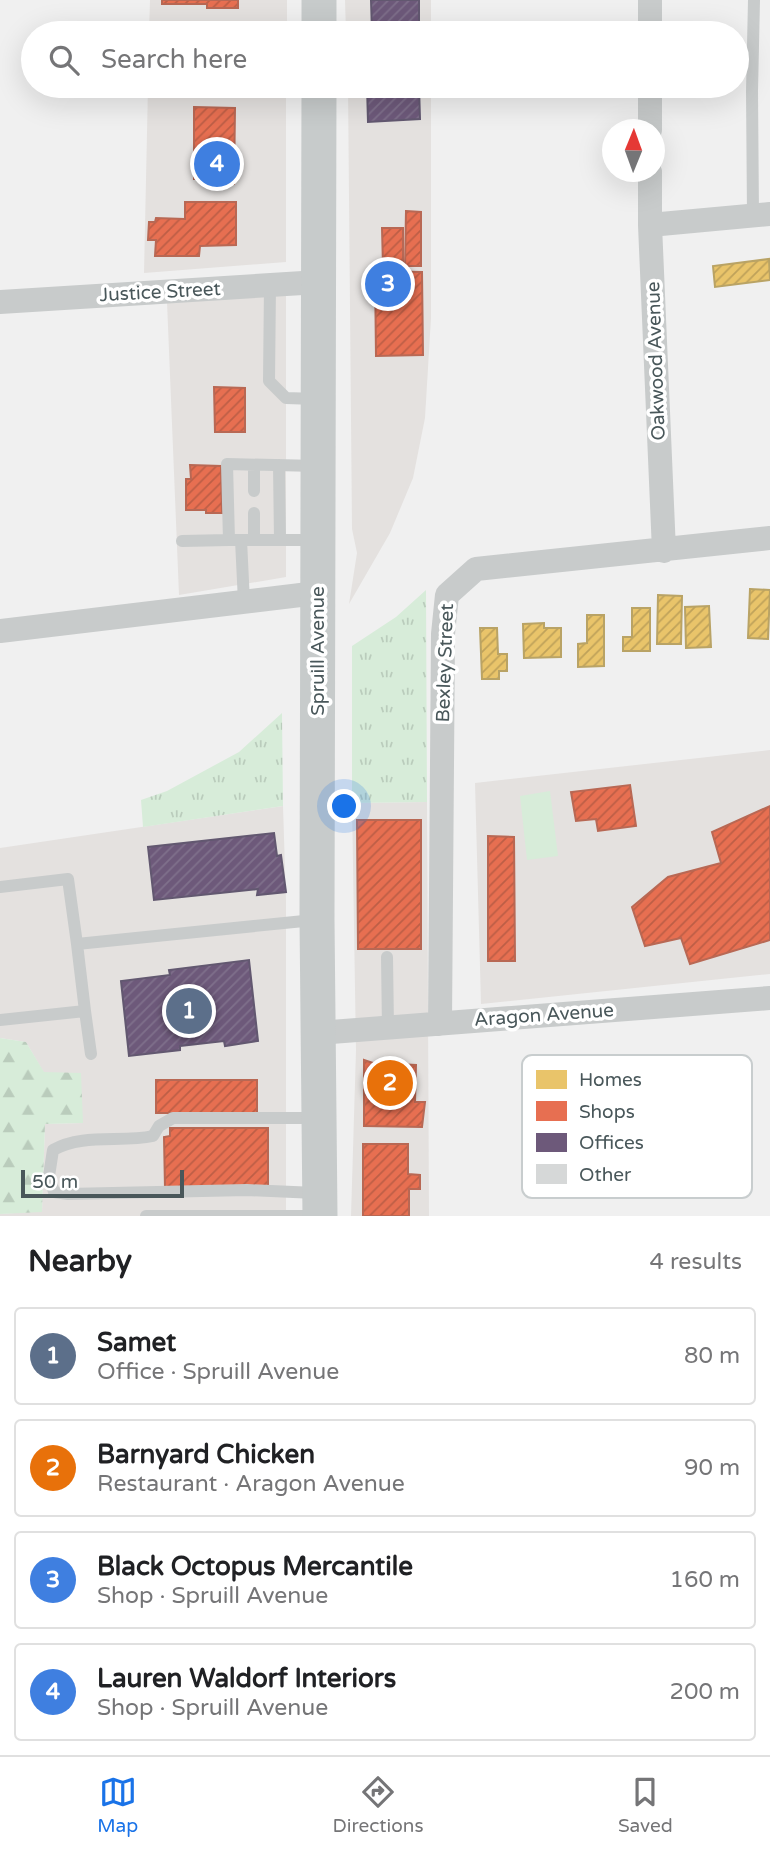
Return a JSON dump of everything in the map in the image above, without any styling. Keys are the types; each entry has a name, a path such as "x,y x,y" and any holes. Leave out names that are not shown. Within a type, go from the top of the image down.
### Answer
{"street":[{"path":"319,0 319,21"},
{"path":"649,0 650,21"},
{"name":"Spruill Avenue","path":"319,98 317,919 320,1208"},
{"path":"650,98 650,119"},
{"name":"Oakwood Avenue","path":"650,182 664,551"},
{"path":"650,225 762,215"},
{"name":"Justice Street","path":"0,302 319,282"},
{"name":"Bexley Street","path":"440,1024 443,634 447,595 476,569 770,538"},
{"path":"0,631 317,593"},
{"name":"Aragon Avenue","path":"318,1033 770,998"}],"lane":[{"path":"754,0 752,90 762,215"},
{"path":"270,285 269,381 286,398 318,399"},
{"path":"244,602 241,540 228,464 318,466"},
{"path":"254,465 254,491"},
{"path":"279,465 280,540"},
{"path":"241,540 254,513"},
{"path":"182,541 318,540"},
{"path":"0,887 68,879 91,1054"},
{"path":"77,944 317,919"},
{"path":"387,957 388,1028"},
{"path":"0,1020 85,1011"},
{"path":"319,1118 173,1118 159,1126 153,1136 66,1142 53,1150 49,1176 54,1192 68,1194 247,1190 320,1208"},
{"path":"146,1216 320,1208"}],"shaded area":[{"path":"150,0 287,0 287,21 149,21"},
{"path":"345,0 431,0 431,21 346,21"},
{"path":"148,98 286,98 286,262 144,273"},
{"path":"348,98 431,98 431,318 425,418 413,478 390,533 349,604 357,553 352,529"},
{"path":"286,292 286,577 179,595 167,302"},
{"path":"770,750 770,974 481,1004 475,783"},
{"path":"427,802 429,1216 351,1216 356,1050 352,803"},
{"path":"283,806 286,901 286,1216 0,1216 42,1211 45,1124 83,1123 44,1073 26,1042 0,1038 0,848"}],"green space":[{"path":"426,590 427,802 352,803 352,646 396,617"},
{"path":"282,713 283,806 143,827 141,800 167,791 239,752"},
{"path":"550,791 558,856 527,860 520,796"},
{"path":"0,1038 26,1042 44,1072 81,1073 83,1123 45,1124 42,1212 0,1214"}],"building: Homes":[{"path":"769,259 770,280 715,287 713,266"},
{"path":"750,589 770,590 768,639 748,638"},
{"path":"658,595 682,596 681,644 657,644"},
{"path":"709,606 711,647 686,648 685,607"},
{"path":"632,608 650,608 650,651 623,651 623,637 632,637"},
{"path":"587,615 604,615 604,666 578,667 578,644 587,643"},
{"path":"544,623 544,628 561,628 561,657 524,658 523,624"},
{"path":"480,628 497,628 498,654 507,654 507,671 499,671 499,679 482,679"}],"building: Shops":[{"path":"162,0 238,0 238,8 207,8 207,4 162,4"},
{"path":"194,107 235,108 234,184 205,184 205,179 194,179"},
{"path":"185,202 236,202 236,245 200,246 199,256 155,256 156,240 148,240 149,222 155,222 156,218 185,219"},
{"path":"406,211 421,212 421,266 405,266"},
{"path":"382,228 403,228 403,266 383,266"},
{"path":"375,271 422,272 423,355 376,356"},
{"path":"214,387 245,388 245,432 215,432"},
{"path":"190,465 221,466 222,513 186,510 186,479 191,479"},
{"path":"630,785 636,826 598,831 596,819 576,821 571,792"},
{"path":"770,806 770,940 690,964 681,938 645,946 632,907 668,877 721,863 712,832"},
{"path":"357,820 421,820 421,949 358,949"},
{"path":"488,836 514,837 515,961 488,961"},
{"path":"364,1060 373,1063 416,1065 415,1102 425,1102 422,1127 364,1126"},
{"path":"156,1080 257,1080 257,1113 156,1113"},
{"path":"170,1128 268,1128 268,1188 165,1188 164,1137 170,1136"},
{"path":"363,1144 408,1144 408,1174 420,1175 420,1189 409,1189 409,1216 363,1216"}],"building: Offices":[{"path":"371,0 419,0 419,21 372,21"},
{"path":"367,98 419,98 420,119 368,122"},
{"path":"274,833 277,856 281,855 286,892 257,895 258,889 154,900 148,847"},
{"path":"249,960 258,1041 225,1046 224,1041 180,1046 180,1050 129,1056 121,981 170,975 169,970"}],"place":[{"name":"Lauren Waldorf Interiors","path":"217,164"},
{"name":"Black Octopus Mercantile","path":"388,284"},
{"name":"Samet","path":"189,1011"},
{"name":"Barnyard Chicken","path":"390,1083"}]}
